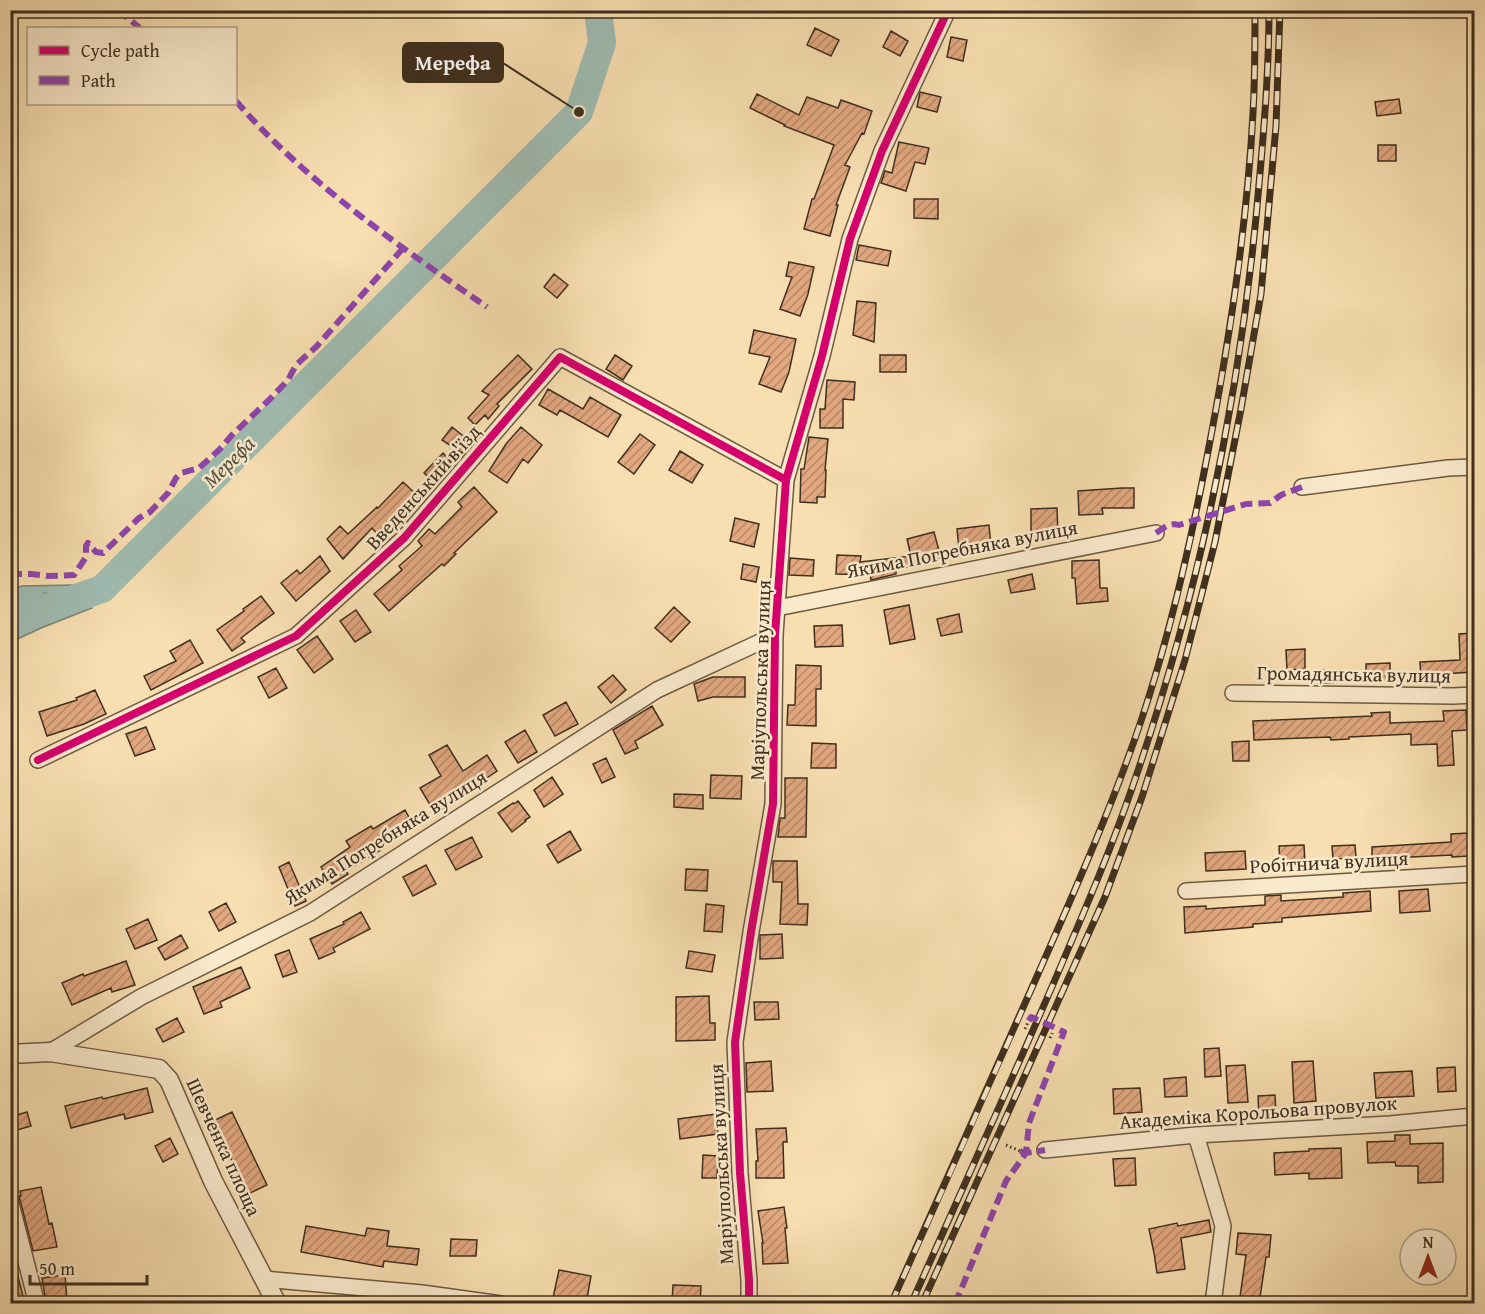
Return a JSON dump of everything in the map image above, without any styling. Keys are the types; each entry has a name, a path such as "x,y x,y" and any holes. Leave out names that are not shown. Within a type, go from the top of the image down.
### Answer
{"street":[{"name":"Маріупольська вулиця","path":"749,1304 740,1173 735,1042 773,804 775,635 786,480 822,356 850,239 882,152 948,10"},
{"name":"Введенський в'їзд","path":"38,760 296,636 404,538 560,357 786,480"},
{"path":"1302,487 1448,468 1474,468"},
{"name":"Якима Погребняка вулиця","path":"777,608 1156,533"},
{"name":"Якима Погребняка вулиця","path":"10,1054 50,1052 141,998 310,913 657,690 775,635"},
{"name":"Громадянська вулиця","path":"1233,693 1474,695"},
{"name":"Робітнича вулиця","path":"1186,891 1474,874"},
{"name":"Шевченка площа","path":"50,1052 159,1070 169,1080 213,1181 277,1304"},
{"name":"Академіка Корольова провулок","path":"1045,1150 1196,1135 1390,1124 1474,1116"},
{"path":"1196,1135 1223,1226 1213,1304"},
{"path":"10,1200 37,1304"},
{"path":"263,1279 422,1293 501,1304"}],"path":[{"path":"1025,1029 1028,1022"},
{"path":"1050,1038 1052,1033"},
{"path":"1006,1145 1020,1151"}],"water":[{"path":"73,585 92,608 11,642 11,589 22,586"}],"building":[{"path":"815,28 839,40 831,56 807,45"},
{"path":"891,31 908,41 900,56 883,47"},
{"path":"951,37 967,40 963,61 947,57"},
{"path":"920,92 941,97 937,112 917,107"},
{"path":"757,94 799,115 807,97 838,108 841,100 872,111 864,134 862,133 845,165 850,167 836,205 838,205 830,236 804,229 812,199 814,199 834,145 784,126 750,108"},
{"path":"1399,99 1401,113 1377,116 1375,102"},
{"path":"899,142 929,148 925,164 915,162 906,191 881,183 885,171 892,173"},
{"path":"1378,145 1396,145 1396,161 1378,161"},
{"path":"914,199 938,199 938,219 914,218"},
{"path":"859,245 891,251 888,266 856,260"},
{"path":"789,262 814,267 800,316 780,309 792,277 786,276"},
{"path":"554,274 568,285 557,298 544,287"},
{"path":"857,301 876,303 874,342 853,335"},
{"path":"754,330 796,339 789,372 781,392 759,384 770,357 749,353"},
{"path":"518,355 532,369 497,404 499,406 488,419 485,415 475,425 468,418 489,395 482,391"},
{"path":"615,355 632,366 623,380 606,369"},
{"path":"880,355 906,355 906,372 880,372"},
{"path":"827,380 855,382 854,400 843,399 843,428 820,428 820,409 825,409"},
{"path":"548,389 583,409 590,397 621,415 608,437 560,410 557,415 539,405"},
{"path":"452,427 471,442 462,453 442,440"},
{"path":"521,427 542,445 528,463 523,459 507,483 489,471 506,444"},
{"path":"640,434 655,445 634,474 618,462"},
{"path":"809,437 828,439 825,497 817,497 817,503 800,502 801,469 804,469"},
{"path":"680,451 703,465 692,483 669,470"},
{"path":"443,453 451,462 433,481 424,473"},
{"path":"403,482 418,496 380,537 372,528 343,559 327,539 340,526 348,534"},
{"path":"474,487 497,512 454,553 456,554 444,566 442,564 389,611 374,594 402,570 399,566 422,546 418,541 429,529 435,534 462,507 458,502"},
{"path":"1134,488 1134,508 1102,508 1103,514 1079,515 1078,491"},
{"path":"1057,508 1058,537 1031,537 1031,509"},
{"path":"735,518 759,524 754,547 730,541"},
{"path":"989,525 991,546 959,549 957,529"},
{"path":"934,532 941,558 896,570 896,574 871,580 870,575 836,574 837,555 861,556 860,562 911,556 907,539"},
{"path":"320,556 330,571 296,601 281,583 297,570 300,574"},
{"path":"790,558 814,560 813,576 789,575"},
{"path":"1099,560 1100,588 1107,588 1108,601 1077,604 1075,578 1072,578 1072,561"},
{"path":"743,564 759,567 756,582 741,579"},
{"path":"1032,574 1035,589 1011,593 1008,580"},
{"path":"261,596 274,613 241,638 245,642 232,651 217,630"},
{"path":"909,605 915,639 890,644 884,610"},
{"path":"674,607 690,622 671,642 655,628"},
{"path":"356,610 371,632 355,642 340,621"},
{"path":"959,614 962,632 941,636 937,619"},
{"path":"842,625 843,646 815,647 814,626"},
{"path":"1474,633 1474,672 1440,674 1441,678 1421,679 1420,662 1460,660 1459,634"},
{"path":"317,636 333,659 314,673 297,650"},
{"path":"190,640 203,663 151,690 144,676 176,661 170,651"},
{"path":"1305,649 1305,669 1287,670 1286,650"},
{"path":"1390,663 1390,680 1366,681 1366,664"},
{"path":"796,665 821,666 821,689 816,689 816,726 787,725 788,705 795,705"},
{"path":"276,668 287,688 269,698 258,677"},
{"path":"1320,670 1339,670 1340,682 1321,683"},
{"path":"613,675 626,690 611,703 598,687"},
{"path":"713,677 745,677 745,697 713,697 698,701 694,684"},
{"path":"95,690 106,714 47,736 39,712 77,700 76,698"},
{"path":"566,702 578,724 555,736 543,715"},
{"path":"652,706 663,725 635,741 638,748 625,754 613,730"},
{"path":"1466,710 1467,730 1452,731 1454,765 1438,766 1437,744 1411,745 1411,734 1331,740 1330,737 1254,740 1253,721 1372,716 1371,713 1390,712 1390,723 1444,721 1443,711"},
{"path":"146,727 155,749 135,756 126,734"},
{"path":"525,730 537,752 518,763 505,742"},
{"path":"1249,741 1249,761 1233,761 1232,742"},
{"path":"812,743 836,744 836,768 811,768"},
{"path":"447,745 463,771 487,755 497,771 463,794 464,796 435,813 420,788 441,776 429,755"},
{"path":"606,758 615,777 602,783 593,764"},
{"path":"711,775 742,776 741,799 710,798"},
{"path":"552,777 563,794 544,807 534,790"},
{"path":"785,778 807,778 806,837 778,837 780,818 785,818"},
{"path":"674,794 703,795 703,809 674,807"},
{"path":"518,801 530,817 512,832 498,813"},
{"path":"405,810 415,828 383,846 384,848 346,871 348,874 332,884 321,867 350,847 346,841 371,826 373,829"},
{"path":"570,831 581,850 558,863 547,845"},
{"path":"1468,833 1469,856 1372,859 1372,847 1451,842 1451,834"},
{"path":"472,837 482,857 456,870 445,850"},
{"path":"1304,845 1305,864 1280,865 1279,846"},
{"path":"1355,845 1356,858 1333,859 1332,846"},
{"path":"1245,851 1246,869 1206,871 1205,853"},
{"path":"773,861 797,861 798,904 808,904 807,925 780,924 782,882 773,882"},
{"path":"289,862 306,901 295,906 279,867"},
{"path":"426,865 436,884 413,896 403,877"},
{"path":"686,869 708,870 707,891 685,890"},
{"path":"1428,889 1430,911 1400,913 1399,891"},
{"path":"1370,891 1371,911 1282,918 1282,922 1253,924 1253,927 1185,933 1184,907 1206,906 1206,909 1265,905 1265,896 1281,895 1281,901 1343,897 1343,893"},
{"path":"226,903 236,922 219,931 209,912"},
{"path":"706,904 724,906 722,932 704,931"},
{"path":"361,912 370,929 333,948 335,952 319,959 310,939 344,924 343,922"},
{"path":"148,919 157,940 135,949 126,929"},
{"path":"782,934 783,958 760,959 760,935"},
{"path":"181,935 188,948 165,960 158,948"},
{"path":"289,950 297,972 283,977 275,955"},
{"path":"689,951 715,955 712,972 686,968"},
{"path":"126,961 135,985 112,992 111,988 72,1005 62,983"},
{"path":"241,967 250,988 220,1002 222,1007 204,1014 193,987"},
{"path":"709,996 710,1023 715,1023 715,1040 676,1041 676,997"},
{"path":"754,1002 778,1002 779,1019 755,1020"},
{"path":"177,1018 184,1032 163,1042 156,1029"},
{"path":"1219,1048 1221,1076 1205,1077 1204,1049"},
{"path":"771,1061 773,1091 747,1092 746,1063"},
{"path":"1313,1061 1316,1101 1294,1103 1292,1062"},
{"path":"1245,1065 1248,1102 1228,1103 1226,1066"},
{"path":"1455,1067 1456,1091 1438,1092 1437,1068"},
{"path":"1412,1071 1414,1096 1376,1098 1374,1073"},
{"path":"1186,1077 1187,1096 1165,1097 1164,1079"},
{"path":"147,1088 153,1112 125,1119 124,1114 71,1128 65,1106"},
{"path":"1140,1088 1142,1112 1114,1114 1113,1089"},
{"path":"1275,1095 1276,1114 1259,1116 1258,1096"},
{"path":"27,1112 31,1126 10,1132 10,1117"},
{"path":"232,1112 267,1185 248,1194 213,1121"},
{"path":"716,1114 718,1134 680,1139 678,1119"},
{"path":"786,1128 787,1142 783,1142 784,1178 756,1178 756,1161 758,1161 756,1129"},
{"path":"1395,1135 1410,1135 1410,1144 1443,1143 1443,1182 1418,1183 1418,1166 1396,1166 1395,1162 1368,1163 1367,1142 1395,1141"},
{"path":"170,1138 178,1154 163,1162 155,1146"},
{"path":"1341,1148 1342,1178 1309,1179 1309,1173 1275,1175 1274,1153"},
{"path":"703,1155 718,1156 717,1178 702,1178"},
{"path":"1135,1158 1136,1185 1115,1186 1113,1159"},
{"path":"41,1187 49,1224 52,1223 57,1247 33,1251 19,1196 21,1196 20,1191"},
{"path":"784,1207 788,1263 763,1264 763,1243 758,1211"},
{"path":"1209,1220 1211,1232 1181,1238 1185,1269 1157,1273 1149,1229"},
{"path":"306,1226 365,1236 367,1228 389,1231 387,1246 419,1249 417,1265 384,1261 383,1267 301,1252"},
{"path":"1238,1233 1271,1235 1259,1304 1239,1304 1246,1255 1236,1254"},
{"path":"451,1239 477,1240 476,1256 450,1256"},
{"path":"10,1265 15,1265 25,1304 10,1304"},
{"path":"559,1270 591,1276 586,1304 553,1298"},
{"path":"65,1275 67,1300 46,1302 42,1278"},
{"path":"673,1285 701,1286 700,1304 672,1304"}],"waterway":[{"name":"Мерефа","path":"10,621 102,589 579,112 602,43 598,10"}],"railway":[{"path":"891,1304 1066,911 1130,753 1161,656 1200,490 1223,371 1236,286 1250,156 1255,10"},
{"path":"911,1304 1098,877 1131,791 1178,640 1215,487 1242,330 1264,132 1269,10"},
{"path":"922,1304 1105,897 1142,797 1185,660 1215,542 1261,294 1276,126 1280,10"}],"marked path":[{"path":"118,10 139,27"},
{"path":"237,102 263,131 323,186 387,236 487,307"},
{"path":"10,574 74,575 86,557 88,543 96,552 103,553 139,518 150,512 168,493 181,473 199,468 270,399 288,380 296,365 317,346 404,247"},
{"path":"1156,533 1169,525 1179,525 1246,504 1270,503 1281,495 1302,487"},
{"path":"955,1304 1006,1181 1026,1153 1029,1123 1064,1032 1031,1017 1028,1022"},
{"path":"1020,1151 1026,1153 1045,1150"}],"cycle path":[{"path":"749,1304 740,1173 735,1042 773,804 775,635 786,480 822,356 850,239 882,151 948,10"},
{"path":"38,760 296,636 404,538 560,357 786,480"}],"place":[{"name":"Мерефа","path":"579,112"}]}
